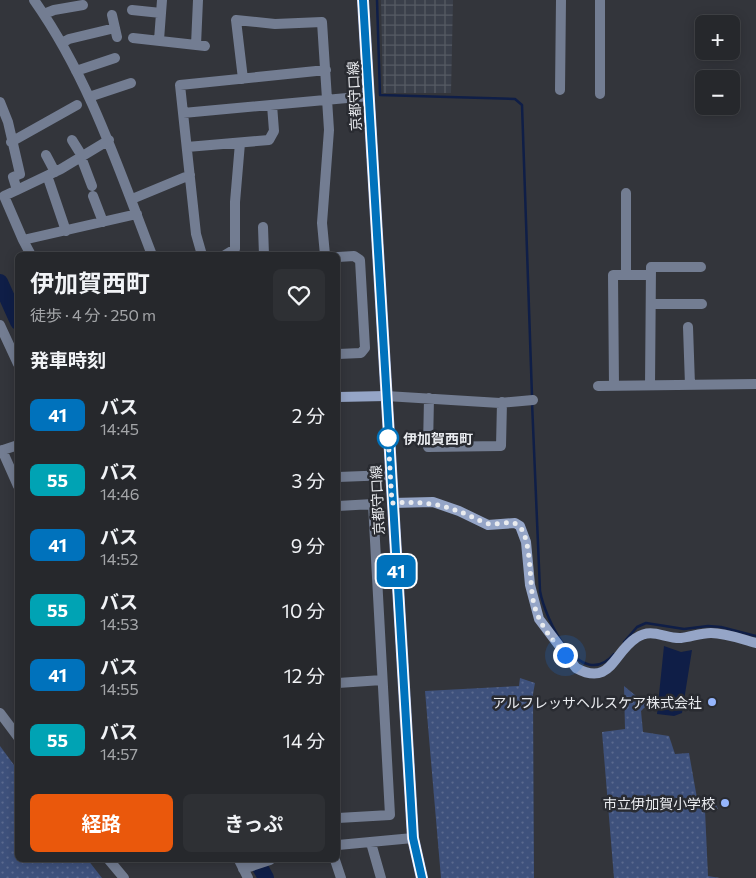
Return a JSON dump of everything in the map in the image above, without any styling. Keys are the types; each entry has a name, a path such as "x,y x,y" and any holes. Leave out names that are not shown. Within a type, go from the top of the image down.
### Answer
{"main road":[{"name":"京都守口線","path":"363,0 413,838 422,878"}],"street":[{"path":"34,0 62,43 109,140 132,199 147,252"},
{"path":"159,40 162,0"},
{"path":"133,38 200,45 198,0"},
{"path":"560,90 561,0"},
{"path":"600,0 600,94"},
{"path":"44,14 54,10 83,5"},
{"path":"132,10 161,13"},
{"path":"62,43 69,39 116,32 112,15"},
{"path":"243,79 236,20 275,24 322,22 326,70 329,158 322,223 325,252"},
{"path":"76,71 115,58"},
{"path":"201,252 196,234 180,85 326,70"},
{"path":"89,97 131,83"},
{"path":"183,113 369,96"},
{"path":"0,102 4,124 20,174 13,178 17,190"},
{"path":"11,142 46,129 77,105"},
{"path":"187,147 269,140 274,131 272,105"},
{"path":"72,140 81,157 103,222"},
{"path":"29,252 2,197 52,176 109,140"},
{"path":"230,252 235,249 235,202 240,143"},
{"path":"46,156 66,231"},
{"path":"132,199 190,174"},
{"path":"626,193 626,275"},
{"path":"23,240 137,214"},
{"path":"263,227 264,252"},
{"path":"340,257 354,256 360,260 365,348 361,353 340,354"},
{"path":"650,385 651,267 701,267"},
{"path":"614,386 614,275 651,275"},
{"path":"651,304 702,304"},
{"path":"0,325 15,358"},
{"path":"688,327 690,385"},
{"path":"598,386 756,384"},
{"path":"340,397 386,396 502,402 533,400"},
{"path":"429,398 428,447 501,446 502,402"},
{"path":"15,446 1,450 15,472"},
{"path":"340,477 390,474"},
{"path":"392,503 432,502 459,510 488,525 515,523 520,526 526,542 530,585 539,619 576,668 584,673 601,673 609,668 635,638 646,634 656,633 680,638 712,633 756,643"},
{"path":"340,506 373,504 390,815 340,818"},
{"path":"340,683 382,680"},
{"path":"0,713 15,733"},
{"path":"340,845 413,838"},
{"path":"371,843 381,878"},
{"path":"111,862 124,878"},
{"path":"243,869 264,862"},
{"path":"335,862 341,878"}],"shaded area":[{"path":"381,0 453,0 451,93 383,93"},
{"path":"664,646 681,652 692,650 682,713 674,716 657,714"},
{"path":"520,678 535,683 533,694 534,878 441,878 425,691 519,686"},
{"path":"624,686 647,705 641,711 643,732 669,736 675,754 689,753 698,804 716,805 718,809 705,810 708,876 720,878 614,878 602,732 625,729"},
{"path":"0,746 15,766 15,862 90,862 102,878 0,878"}],"waterway":[{"path":"377,0 380,95 515,99 522,105 532,396"},
{"path":"0,282 15,315"},
{"path":"532,402 540,591 543,603 557,634 566,648 577,659 589,665 601,664 614,654"},
{"path":"624,642 637,627 646,623 684,629 708,626 721,627 756,636"},
{"path":"257,862 266,878"}],"bus line":[{"name":"41","path":"363,0 413,838 422,878"}],"place":[{"name":"伊加賀西町","path":"388,438"},
{"name":"アルフレッサヘルスケア株式会社","path":"712,702"},
{"name":"市立伊加賀小学校","path":"725,803"}],"route":[{"path":"388,438 388,435 392,503 432,502 459,510 488,525 515,523 520,526 526,542 530,585 539,619 545,630 565,655"}]}
